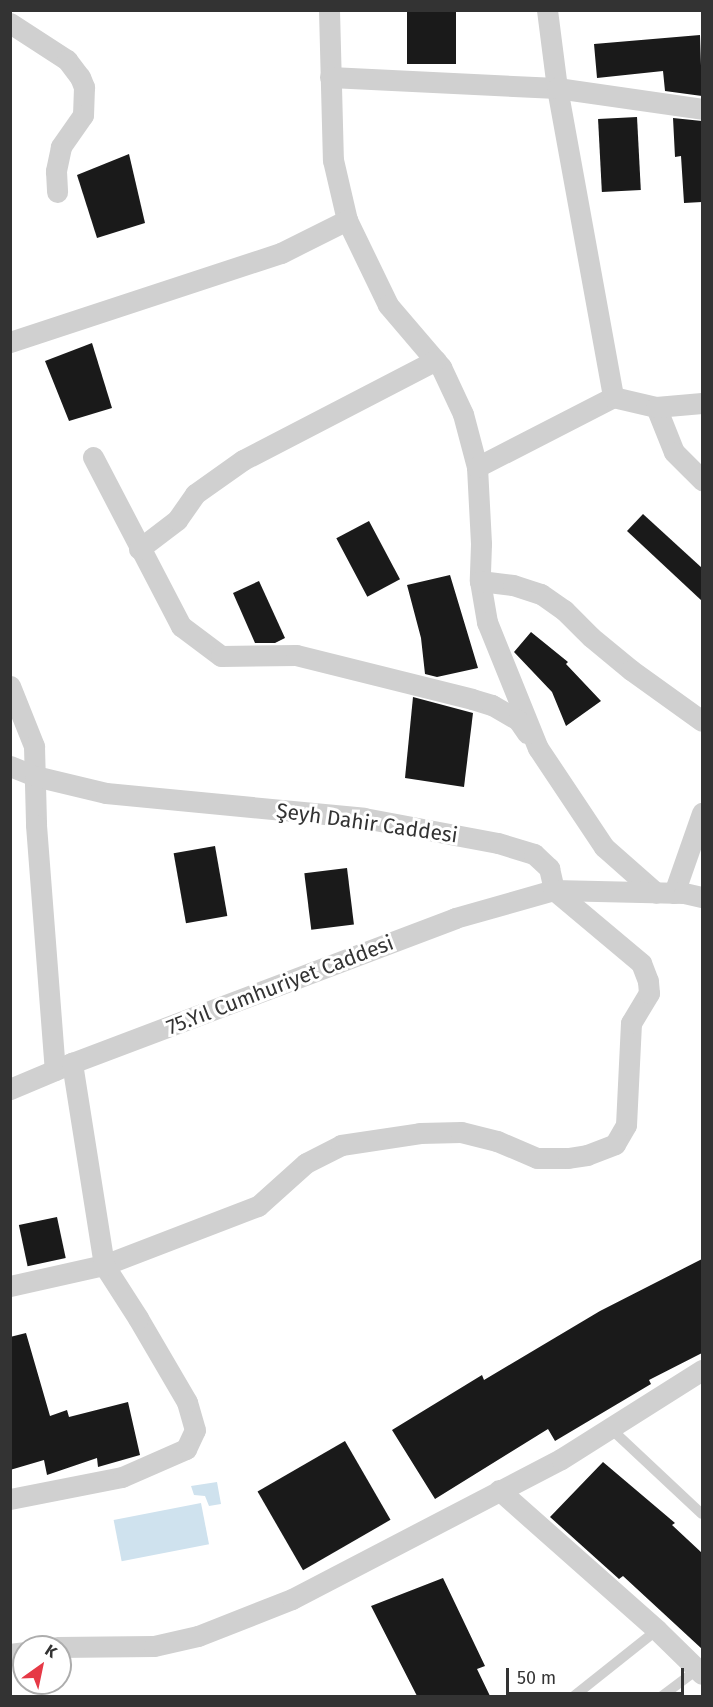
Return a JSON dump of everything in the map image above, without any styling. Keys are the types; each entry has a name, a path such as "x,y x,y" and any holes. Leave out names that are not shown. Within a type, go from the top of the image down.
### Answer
{"street":[{"path":"329,10 333,160 347,220 388,305 441,367 462,414 477,467 481,544 480,580 486,622 538,748"},
{"path":"547,10 557,88 613,397"},
{"path":"10,23 67,60 75,68 84,87 82,115 60,147 56,171 57,192"},
{"path":"330,77 557,88 702,109"},
{"path":"10,342 281,253 347,220"},
{"path":"139,549 177,520 195,494 243,460 436,360"},
{"path":"477,467 613,397 656,407 702,403"},
{"path":"656,407 674,452 702,480"},
{"path":"93,457 181,626 221,656 296,655 492,705 518,720 604,847 665,893"},
{"path":"480,580 513,585 541,594 564,610 591,637 631,670 702,721"},
{"path":"10,686 34,746 36,825 64,1066 104,1265 187,1402 195,1430 186,1449 122,1477 10,1499"},
{"name":"Şeyh Dahir Caddesi","path":"10,766 35,776 106,793 364,818 498,843 534,854 549,868 554,890"},
{"path":"665,893 702,813"},
{"path":"554,890 665,893 702,897"},
{"path":"10,1286 104,1265 258,1206 306,1163 340,1145 420,1133 461,1132 497,1141 537,1158 568,1158 587,1155 615,1144 626,1125 631,1023 649,993 648,981 641,963 554,890"},
{"name":"75.Yıl Cumhuriyet Caddesi","path":"10,1089 64,1066 455,918 554,890"},
{"path":"72,1647 153,1646 198,1636 292,1599 561,1459 702,1370"},
{"path":"499,1490 700,1671"}],"lane":[{"path":"609,1427 702,1514"},
{"path":"574,1696 657,1630"},
{"path":"662,1696 700,1671"}],"water":[{"path":"217,1482 221,1504 209,1506 205,1496 194,1495 191,1486"},
{"path":"201,1503 209,1544 122,1561 114,1520"}],"building":[{"path":"407,10 456,10 456,64 407,64"},
{"path":"700,35 702,96 665,91 663,71 597,78 594,44"},
{"path":"637,117 641,190 602,192 598,119"},
{"path":"673,118 702,121 702,202 684,203 681,156 675,157"},
{"path":"129,154 145,223 97,238 77,175"},
{"path":"92,343 112,408 69,421 45,361"},
{"path":"643,514 702,568 702,601 627,531"},
{"path":"369,521 400,579 367,597 336,538"},
{"path":"450,575 478,668 437,677 425,674 421,638 407,585"},
{"path":"259,581 285,638 275,643 255,643 233,593"},
{"path":"531,632 568,662 566,664 601,701 566,726 552,692 514,652"},
{"path":"413,697 473,713 464,787 405,778"},
{"path":"215,846 227,916 186,923 174,853"},
{"path":"347,868 354,925 311,930 304,873"},
{"path":"57,1217 66,1258 28,1266 19,1225"},
{"path":"702,1259 702,1353 649,1380 651,1384 555,1441 548,1429 435,1499 392,1430 482,1375 484,1380 600,1311"},
{"path":"26,1333 50,1416 67,1410 69,1417 128,1402 140,1455 98,1467 97,1458 47,1475 44,1460 10,1470 10,1337"},
{"path":"345,1441 390,1520 303,1570 258,1492"},
{"path":"603,1462 675,1523 672,1525 702,1553 702,1649 623,1576 619,1579 550,1517"},
{"path":"443,1578 485,1666 477,1669 490,1696 417,1696 371,1606"}]}
